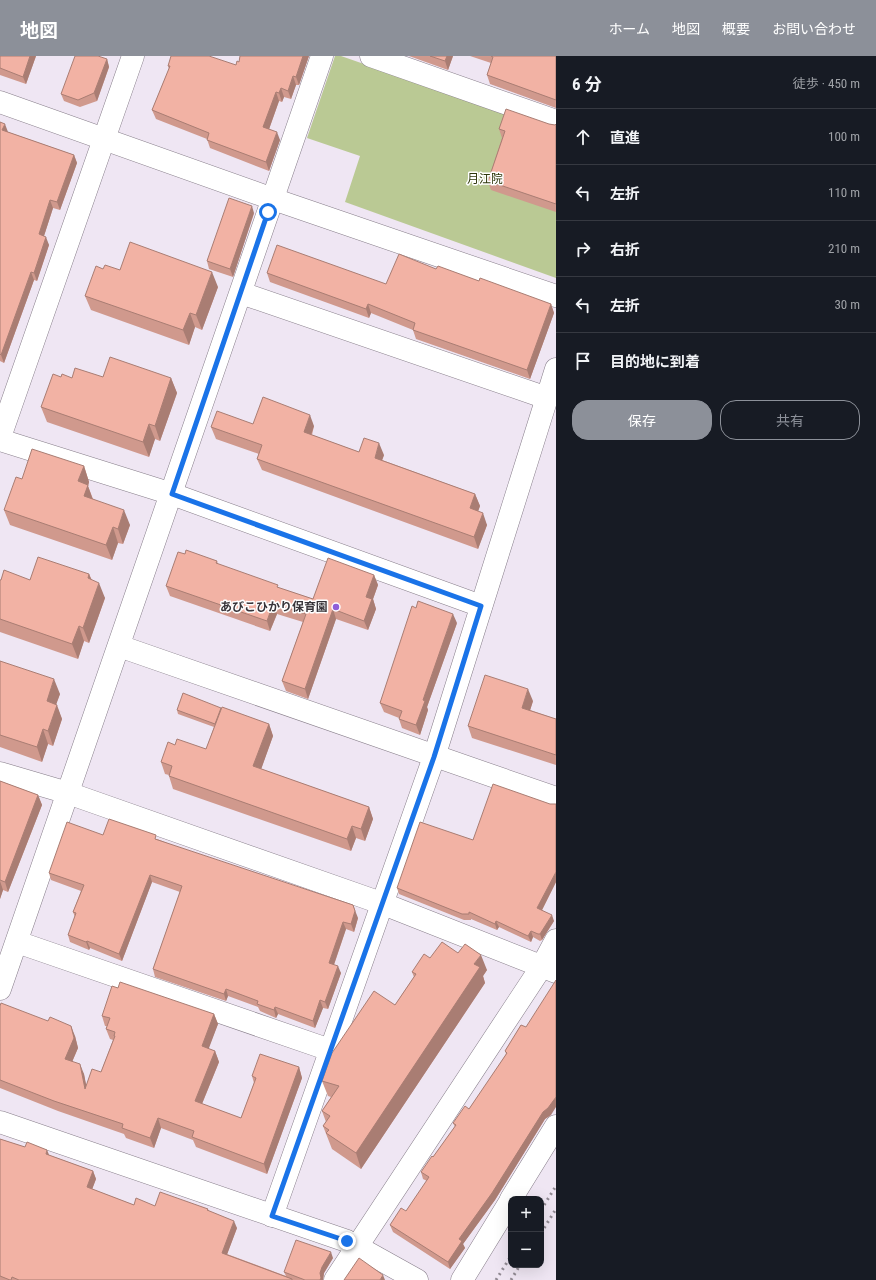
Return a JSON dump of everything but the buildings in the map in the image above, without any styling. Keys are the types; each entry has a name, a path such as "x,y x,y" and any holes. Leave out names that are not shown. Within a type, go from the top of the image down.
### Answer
{"street":[{"path":"133,56 0,438 172,494 481,606"},
{"path":"0,989 322,56"},
{"path":"371,56 556,121"},
{"path":"0,102 273,199 556,296"},
{"path":"241,293 547,398"},
{"path":"272,1216 381,903 434,757 556,369"},
{"path":"119,646 434,757 556,798"},
{"path":"0,773 68,793 381,903 549,969"},
{"path":"335,1280 549,969 556,940"},
{"path":"17,942 330,1050"},
{"path":"0,1122 347,1241 417,1280"},
{"path":"513,1196 556,1126"},
{"path":"462,1280 508,1204"}],"green space":[{"name":"月江院","path":"335,56 341,56 556,131 556,278 345,202 360,156 307,138"}],"railway":[{"path":"544,1205 556,1186"},
{"path":"542,1232 556,1209"},
{"path":"496,1280 508,1261"},
{"path":"511,1280 518,1268"}],"place":[{"name":"あびこひかり保育園","path":"336,607"}],"route":[{"path":"268,212 172,494 481,606 434,757 381,903 272,1216 347,1241"}]}
